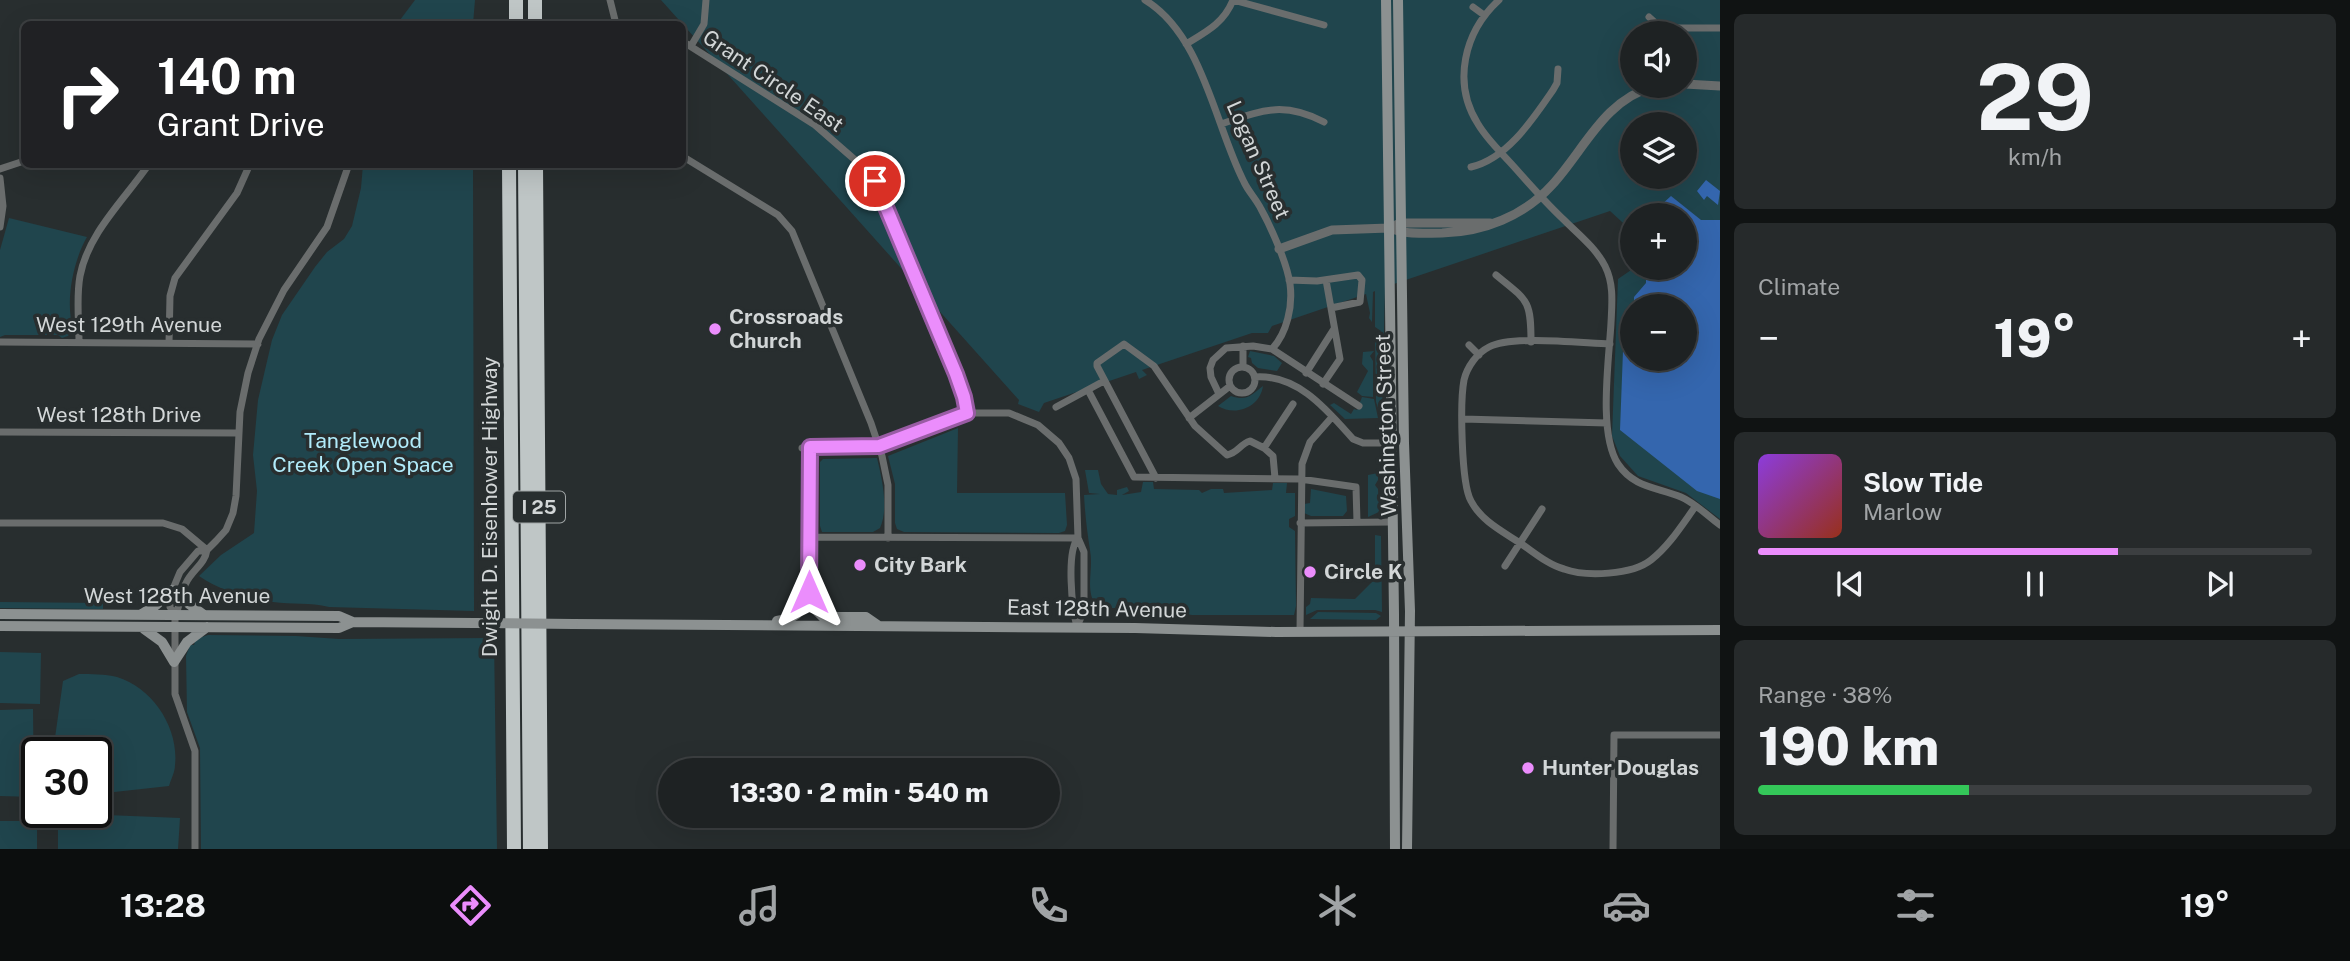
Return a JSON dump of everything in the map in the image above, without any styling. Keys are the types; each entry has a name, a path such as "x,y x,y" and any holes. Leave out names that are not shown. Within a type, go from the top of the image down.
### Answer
{"highway":[{"path":"508,0 509,21"},
{"path":"516,0 516,21"},
{"path":"524,0 525,21"},
{"path":"535,0 535,21"},
{"name":"Dwight D. Eisenhower Highway","path":"509,168 514,849"},
{"path":"517,168 522,849"},
{"path":"526,168 530,849"},
{"name":"I 25","path":"536,168 541,849"}],"main road":[{"name":"Washington Street","path":"1386,0 1395,849"},
{"name":"Washington Street","path":"1398,0 1404,443 1410,632 1407,849"},
{"path":"1391,443 1404,443"},
{"path":"142,615 177,590 204,615"},
{"path":"753,625 798,615 809,592"},
{"path":"809,592 822,617 866,617 879,626"},
{"name":"West 128th Avenue","path":"0,614 339,616 353,622 474,623"},
{"name":"West 128th Avenue","path":"0,626 339,628 353,622"},
{"name":"East 128th Avenue","path":"474,623 1077,627 1300,632 1720,630"},
{"path":"139,627 162,642 174,662 187,642 207,627"}],"street":[{"path":"610,0 616,21"},
{"path":"691,46 704,24 706,0"},
{"name":"Logan Street","path":"1145,0 1161,12 1186,44 1244,181 1261,209 1279,249 1291,296 1279,342 1272,349"},
{"path":"1186,44 1218,24 1233,0 1324,25"},
{"path":"1499,0 1475,28 1466,55 1465,89 1478,124 1540,196 1595,251 1609,274 1612,298 1607,423 1611,450 1619,466 1631,479 1644,486 1681,497 1720,525"},
{"path":"1473,7 1484,15"},
{"path":"1649,17 1660,27 1666,28 1720,28"},
{"name":"Grant Circle East","path":"686,43 815,125 870,173 956,374 967,413"},
{"path":"1471,167 1485,164 1520,134 1553,90 1557,83 1558,69"},
{"path":"1697,85 1720,86"},
{"path":"1279,249 1332,230 1400,228 1467,232 1513,215 1552,185 1604,116 1626,98"},
{"path":"1221,124 1277,108 1302,111 1324,122"},
{"path":"686,158 787,223 879,446 888,485 888,538"},
{"path":"0,169 21,162"},
{"path":"79,342 79,284 87,253 100,230 146,168"},
{"path":"169,343 170,296 175,278 237,192 248,168"},
{"path":"195,849 195,751 176,700 174,662 175,615 179,608 177,590 206,559 207,550 226,530 235,507 238,433 243,397 258,344 284,290 327,227 348,168"},
{"path":"0,178 3,206 0,228"},
{"path":"1289,280 1326,280 1358,275 1362,281 1360,302 1331,308"},
{"path":"1496,275 1527,302 1531,315 1531,342"},
{"path":"1324,384 1340,359 1326,280"},
{"path":"1306,373 1335,328"},
{"name":"West 129th Avenue","path":"0,342 258,344"},
{"path":"1610,344 1500,343 1485,349 1479,355 1470,366 1464,381 1464,478 1468,497 1488,523 1562,569 1581,572 1638,568 1658,554 1695,507"},
{"path":"1156,478 1097,366 1097,363 1124,344 1154,366 1189,418 1227,455 1235,454 1244,443 1250,441 1265,448 1273,456 1275,478"},
{"path":"1469,345 1479,355"},
{"path":"1243,346 1243,367"},
{"path":"1219,394 1211,377 1213,360 1217,353 1226,348 1243,346 1272,349 1359,406"},
{"path":"1243,367 1252,371 1255,377 1252,388 1246,392 1239,392 1230,386 1232,371 1243,367"},
{"path":"1255,377 1279,378 1291,383 1314,398 1359,442 1391,443"},
{"path":"1056,408 1104,381"},
{"path":"1189,418 1230,386"},
{"path":"1088,390 1134,477 1300,479 1356,487 1357,522"},
{"path":"1265,448 1293,404"},
{"path":"809,592 806,448 879,446 967,413 1009,413 1038,425 1059,443 1069,458 1076,479 1078,538 1084,552 1084,610 1077,627"},
{"path":"1300,632 1300,479 1305,453 1320,429 1332,417"},
{"path":"1463,419 1607,423"},
{"name":"West 128th Drive","path":"0,432 238,433"},
{"path":"1506,566 1542,509"},
{"path":"1300,523 1392,522"},
{"path":"0,523 163,523 182,529 207,550"},
{"path":"809,537 1078,538"},
{"path":"1613,849 1614,735 1720,736"}],"green space":[{"path":"415,0 475,0 473,21 399,21"},
{"path":"661,0 1720,0 1720,519 1686,493 1638,476 1620,456 1612,436 1618,279 1697,280 1697,203 1620,203 1620,220 1610,211 1385,287 1382,414 1376,402 1375,337 1381,331 1375,327 1375,291 1372,322 1366,294 1272,326 1268,333 1252,333 1142,370 1147,375 1139,379 1136,372 1044,403 1039,412 1018,404 1019,400 686,28 686,21 680,21"},
{"name":"Tanglewood Creek Open Space","path":"363,168 473,168 474,611 329,607 273,602 234,593 199,576 221,555 254,533 257,491 253,455 258,400 272,340 282,315 315,267 327,252 344,239 352,226"},
{"path":"9,218 87,237 72,282 70,306 73,328 68,336 0,337 0,250"},
{"path":"1250,351 1274,356 1282,363 1277,371 1258,368 1248,357"},
{"path":"1374,351 1370,356 1373,361 1373,397 1362,396 1357,392 1368,371 1362,364 1363,352"},
{"path":"1263,386 1257,400 1246,408 1232,410 1218,406 1231,396 1246,398"},
{"path":"1362,397 1374,399 1378,418 1345,419 1330,405 1334,403 1351,414 1354,409 1357,410"},
{"path":"958,428 957,493 1065,493 1065,531 904,532 897,529 895,484 888,456"},
{"path":"877,458 884,503 880,528 873,532 822,532 820,462 823,459"},
{"path":"1085,470 1098,470 1101,484 1108,494 1117,495 1117,490 1127,487 1129,491 1122,495 1141,492 1143,482 1153,482 1154,489 1199,490 1202,493 1211,489 1223,489 1224,493 1272,490 1273,483 1287,483 1286,493 1295,493 1295,516 1289,519 1289,527 1295,531 1294,615 1192,615 1145,608 1097,608 1090,587 1091,558 1084,495 1100,494 1089,493"},
{"path":"1378,473 1375,485 1378,489 1379,512 1368,517 1368,475"},
{"path":"1311,489 1346,496 1347,511 1343,516 1311,516 1304,513 1304,504 1310,503"},
{"path":"1375,535 1381,536 1382,612 1317,610 1306,615 1306,607 1311,598 1355,599 1375,579"},
{"path":"0,602 103,603 103,609 0,608"},
{"path":"1318,612 1376,613 1381,616 1376,620 1310,619"},
{"path":"208,635 339,639 494,638 497,849 201,849 200,748 187,712 186,656 190,645 194,645 196,639"},
{"path":"0,652 41,653 40,704 0,703"},
{"path":"79,674 103,675 130,682 142,690 161,711 173,737 175,768 169,786 112,792 112,737 55,737 63,681"},
{"path":"33,709 33,737 21,737 21,797 0,796 0,710"},
{"path":"112,815 180,818 178,849 58,849 58,828 112,828"},
{"path":"0,821 21,821 21,828 37,828 37,849 0,849"}],"water":[{"path":"1706,180 1720,191 1718,205 1707,196 1704,200 1697,191"},
{"path":"1671,196 1680,203 1663,203"},
{"path":"1697,217 1701,220 1720,220 1720,499 1697,491 1620,430 1622,371 1697,371 1697,294 1637,294 1646,280 1697,280"}],"place":[{"name":"Crossroads Church","path":"715,329"},
{"name":"City Bark","path":"860,565"},
{"name":"Circle K","path":"1310,572"},
{"name":"Hunter Douglas","path":"1528,768"}],"route":[{"path":"809,592 810,447 879,446 967,413 956,374 875,181"}]}
